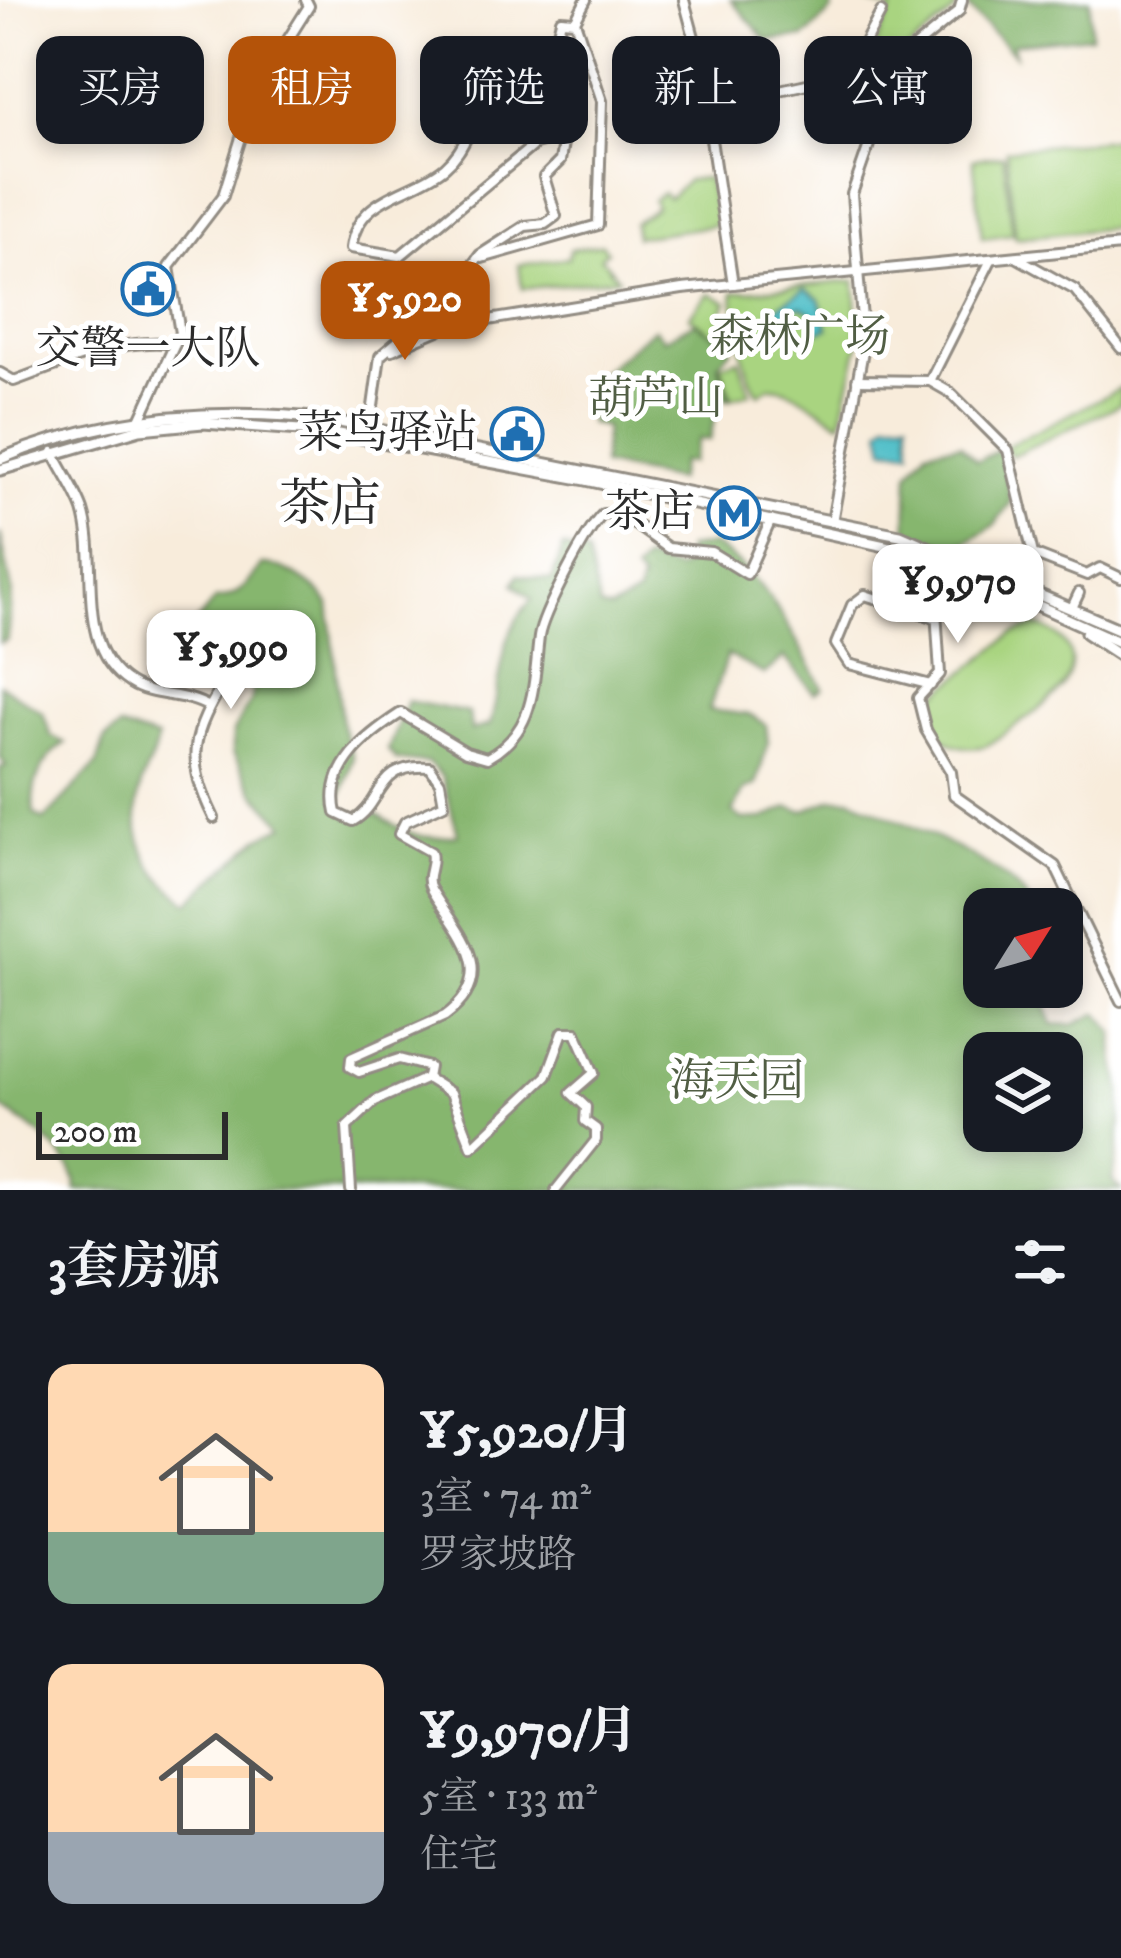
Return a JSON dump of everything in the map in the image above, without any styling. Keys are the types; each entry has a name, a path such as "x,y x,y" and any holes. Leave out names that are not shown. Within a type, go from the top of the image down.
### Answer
{"main road":[{"path":"0,459 77,432 266,413 370,430 831,527 934,562 1121,643"},
{"path":"0,470 139,424 203,423 328,432 771,520 900,535 1118,628"},
{"path":"1062,616 1121,656"}],"street":[{"path":"139,424 180,333 169,267 223,196 255,92 309,6 306,0"},
{"path":"476,261 598,225 602,101 575,21 586,0"},
{"path":"684,0 694,36"},
{"path":"831,527 864,345 852,194 898,61 958,10 962,0"},
{"path":"780,90 825,80 863,46 881,12"},
{"path":"557,36 561,20 575,21"},
{"path":"466,144 441,171 383,196 354,230 351,248 400,256 535,144"},
{"path":"370,430 380,356 447,300 476,261 525,226 545,224 556,216 544,177 560,161 563,144"},
{"path":"712,144 733,284"},
{"path":"380,356 445,327 733,284 1121,246"},
{"path":"1015,256 1075,290 1121,348"},
{"path":"930,381 992,258"},
{"path":"0,373 14,381 115,346 145,340 175,344"},
{"path":"857,380 930,381 951,393 1008,450 1033,554 1086,577 1100,568 1121,578"},
{"path":"52,451 83,511 95,635 116,671 133,686 194,698 209,707"},
{"path":"427,1078 429,1066 422,1060 399,1058 358,1072 350,1067 351,1058 371,1045 457,1007 473,970 469,942 431,889 431,852 399,834 405,822 444,804 440,782 430,767 413,766 388,776 353,821 336,813 333,800 342,762 401,713 466,752 487,758 507,747 530,709 539,677 539,635 603,514 622,515 668,548 710,552 748,574 771,520"},
{"path":"934,562 926,584 936,618 940,674 918,698 926,730 951,772 954,795 1055,866 1121,1001"},
{"path":"1072,608 1078,593"},
{"path":"932,685 849,664 836,644 852,605 865,595 936,618"},
{"path":"208,629 217,641 226,678 194,739 194,777 214,818"},
{"path":"427,1078 451,1093 472,1147 547,1076 563,1032 576,1032 593,1073 571,1093 586,1107 585,1121 596,1130 596,1140 556,1190"},
{"path":"351,1190 346,1147 355,1116 427,1078"}],"green space":[{"path":"731,0 831,0 832,11 804,38 762,36"},
{"path":"853,0 956,0 955,11 925,36 880,36 892,10"},
{"path":"970,0 1090,0 1091,36 1013,44 1015,55 968,8"},
{"path":"1121,138 1121,227 1016,238 1006,150"},
{"path":"1003,155 1013,234 982,238 973,159"},
{"path":"707,178 718,225 635,237 634,223 656,207 653,200 663,193 668,198 688,180"},
{"path":"601,244 607,251 601,257 618,278 522,289 519,265 568,258 570,249"},
{"name":"森林广场","path":"855,281 859,344 841,422 789,391 770,387 759,394 740,345 734,292"},
{"path":"709,293 727,302 720,318 728,324 719,337 689,317"},
{"name":"葫芦山","path":"695,322 733,348 718,364 730,399 718,398 710,440 698,439 691,463 681,462 677,480 602,465 605,427 589,423 593,403 587,384 654,328 664,339"},
{"path":"739,359 750,393 732,398 721,365"},
{"path":"1121,388 1121,404 1011,456 1005,447"},
{"path":"960,444 977,461 1001,449 1011,502 995,525 955,549 907,531 909,473 927,449"},
{"path":"0,533 12,591 7,640 0,643"},
{"name":"海天园","path":"713,545 732,558 777,609 823,688 815,693 784,657 764,674 727,655 709,710 751,715 766,725 768,743 756,785 744,790 733,812 742,820 763,819 789,807 803,811 832,799 852,798 953,846 1016,888 963,888 963,1008 1047,1008 1053,1024 1072,1025 1099,1013 1115,1033 1121,1114 1112,1180 1121,1190 76,1190 74,1177 59,1153 0,1107 0,768 6,766 0,757 0,684 43,713 51,736 65,743 49,757 36,784 34,814 44,820 97,764 105,739 120,728 157,739 139,795 138,831 150,863 189,902 259,838 285,825 255,793 233,753 233,732 251,700 259,651 244,638 223,640 193,627 215,600 243,588 262,565 299,577 329,604 342,726 353,758 338,805 358,815 373,812 404,830 433,837 458,834 442,777 428,763 396,760 388,750 407,701 469,713 471,730 490,725 512,628 532,599 514,584 518,575 552,580 563,547 587,554 600,608 610,610 637,595 641,580 634,573 644,560 676,570 686,565 687,548"},
{"path":"1035,626 1054,633 1067,647 1068,677 1058,691 986,746 962,747 943,737 933,720 936,695 1013,634"}],"water":[{"path":"805,289 820,299 828,328 817,332 812,313 800,306 778,317 771,311"},
{"path":"908,419 911,450 885,448 881,428 888,421"}],"place":[{"name":"交警一大队","path":"148,289"},
{"name":"菜鸟驿站","path":"517,434"},
{"name":"茶店","path":"734,513"}],"district":[{"name":"茶店","path":"330,505"}]}
